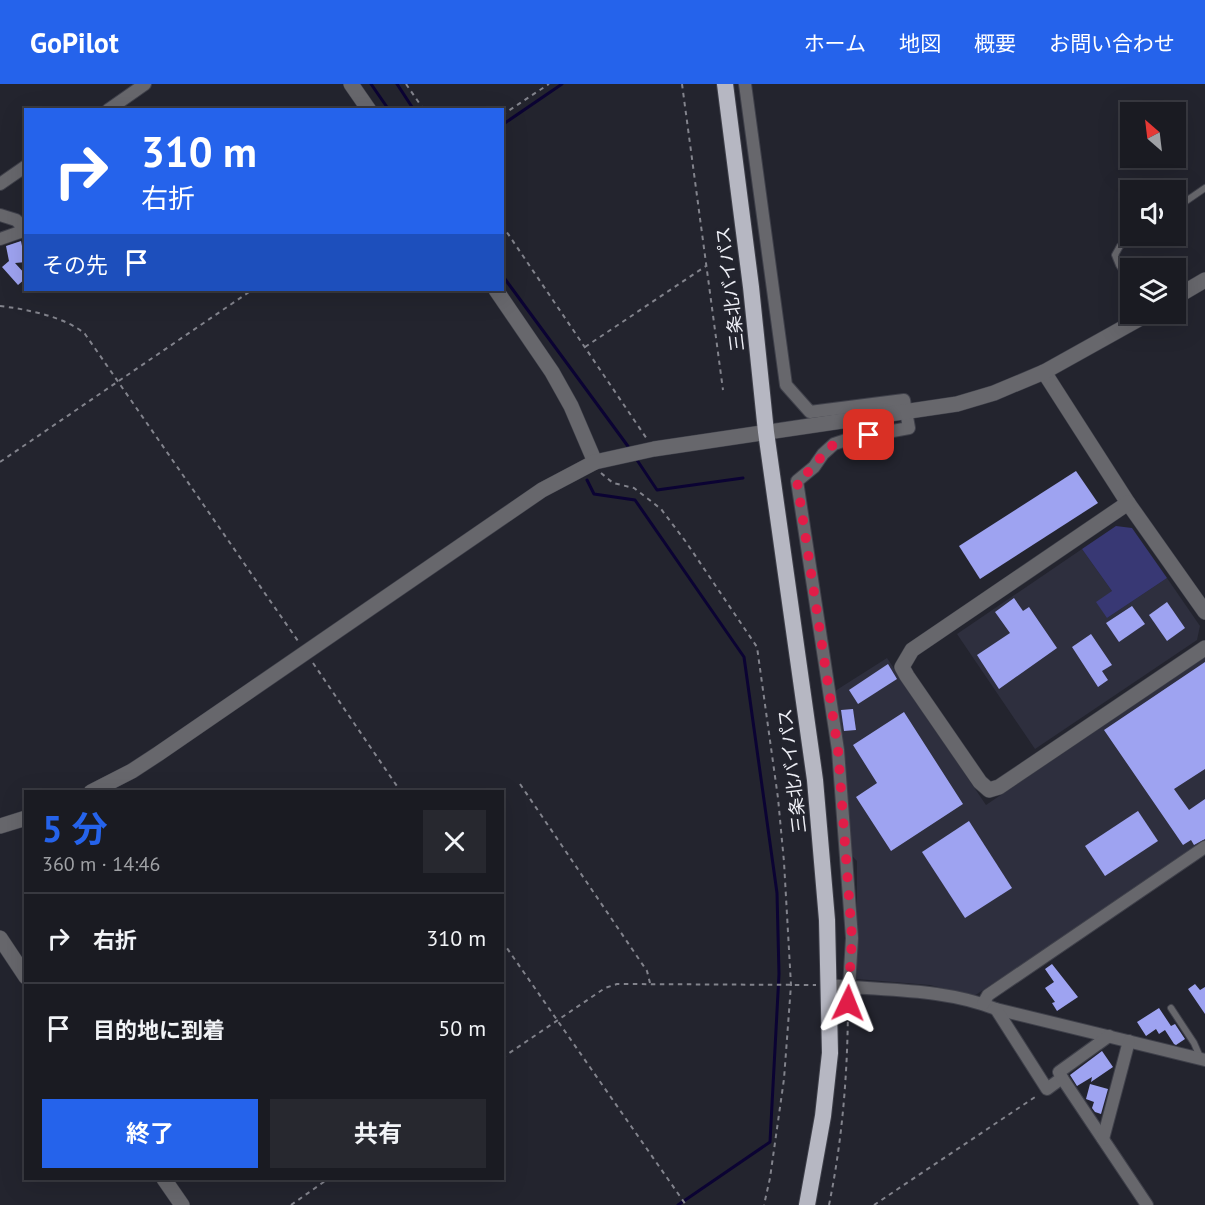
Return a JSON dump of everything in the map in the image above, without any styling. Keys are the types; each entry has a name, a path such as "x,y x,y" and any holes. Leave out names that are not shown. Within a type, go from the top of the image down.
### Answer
{"highway":[{"name":"三条北バイパス","path":"725,84 751,287 766,432 814,780 827,920 830,1053 821,1126 807,1205"}],"street":[{"path":"111,108 145,84"},
{"path":"351,84 368,108"},
{"path":"745,84 786,385 810,412 904,400 909,428 834,444 814,467 797,481 838,750 852,938 849,987"},
{"path":"0,184 24,167"},
{"path":"0,215 16,219 21,225 20,232 0,239"},
{"path":"1186,292 1203,284"},
{"path":"497,291 552,372 571,406 596,462"},
{"path":"95,790 132,771 542,490 596,462 654,449 957,404 994,393 1044,372 1130,324"},
{"path":"1044,372 1128,503 1205,612"},
{"path":"1128,503 912,650 902,667 980,782 989,790 999,787 1205,648"},
{"path":"0,826 24,819"},
{"path":"984,1004 988,994 1205,847"},
{"path":"0,938 24,974"},
{"path":"828,985 929,993 984,1004 996,1009 1203,1059"},
{"path":"996,1009 1047,1089 1062,1078"},
{"path":"1109,1036 1059,1072 1147,1205"},
{"path":"1103,1139 1129,1041"},
{"path":"165,1180 182,1205"}],"lane":[{"path":"1186,201 1205,188"},
{"path":"1120,246 1115,255 1120,266"},
{"path":"1171,1008 1203,1059"}],"path":[{"path":"406,84 423,108"},
{"path":"504,114 549,84"},
{"path":"682,84 723,390"},
{"path":"504,228 654,449"},
{"path":"585,347 706,266"},
{"path":"0,462 251,291"},
{"path":"0,306 20,309 76,326 85,334 400,790"},
{"path":"596,462 607,479 634,488 661,509 686,542 756,647 778,798 784,862 790,985 784,1079 764,1205"},
{"path":"519,784 647,971 650,983"},
{"path":"504,944 686,1205"},
{"path":"504,1057 605,988 617,984 828,985"},
{"path":"829,1205 839,1151 849,1035 849,987"},
{"path":"874,1205 1047,1089"},
{"path":"291,1205 327,1180"}],"shaded area":[{"path":"1116,526 1132,528 1167,578 1107,618 1096,602 1112,591 1082,549"},
{"path":"1082,549 1112,591 1107,618 1167,578 1200,626 1197,640 1035,749 957,634"},
{"path":"1205,657 1205,843 974,996 930,985 857,979 857,861 852,856 835,691 887,658 986,805"}],"building":[{"path":"21,241 24,262 15,263 24,273 24,280 18,285 2,267 9,261 6,246"},
{"path":"1076,471 1098,503 980,579 959,546"},
{"path":"1014,598 1023,611 1029,607 1057,648 999,689 977,655 1010,633 995,612"},
{"path":"1167,602 1185,628 1167,641 1149,615"},
{"path":"1132,606 1145,624 1119,642 1106,623"},
{"path":"1091,634 1112,665 1102,671 1108,680 1098,687 1072,647"},
{"path":"1205,662 1205,769 1174,789 1189,810 1205,799 1205,839 1194,845 1191,840 1183,845 1104,730"},
{"path":"888,664 897,679 858,704 849,690"},
{"path":"853,709 856,730 844,731 841,710"},
{"path":"904,712 963,804 891,851 856,797 877,783 853,745"},
{"path":"1138,811 1158,841 1105,876 1085,846"},
{"path":"969,821 1012,888 965,918 922,852"},
{"path":"1052,964 1078,997 1057,1011 1052,1003 1055,1002 1045,988 1054,982 1045,969"},
{"path":"1195,984 1200,990 1205,987 1205,1014 1188,989"},
{"path":"1159,1008 1171,1026 1175,1024 1185,1039 1176,1045 1165,1030 1159,1034 1156,1029 1146,1036 1137,1022"},
{"path":"1102,1051 1113,1067 1091,1082 1092,1077 1077,1086 1070,1075"},
{"path":"1090,1084 1108,1089 1101,1114 1092,1108 1094,1102 1086,1099"}],"waterway":[{"path":"371,84 388,108"},
{"path":"397,84 413,108"},
{"path":"504,124 562,84"},
{"path":"504,278 630,449"},
{"path":"635,457 657,490 743,478"},
{"path":"587,480 594,494 635,500 744,657 777,893 779,974 770,1142 678,1205"}],"route":[{"path":"848,1003 852,938 838,750 797,481 814,467 834,444 869,435"}]}
